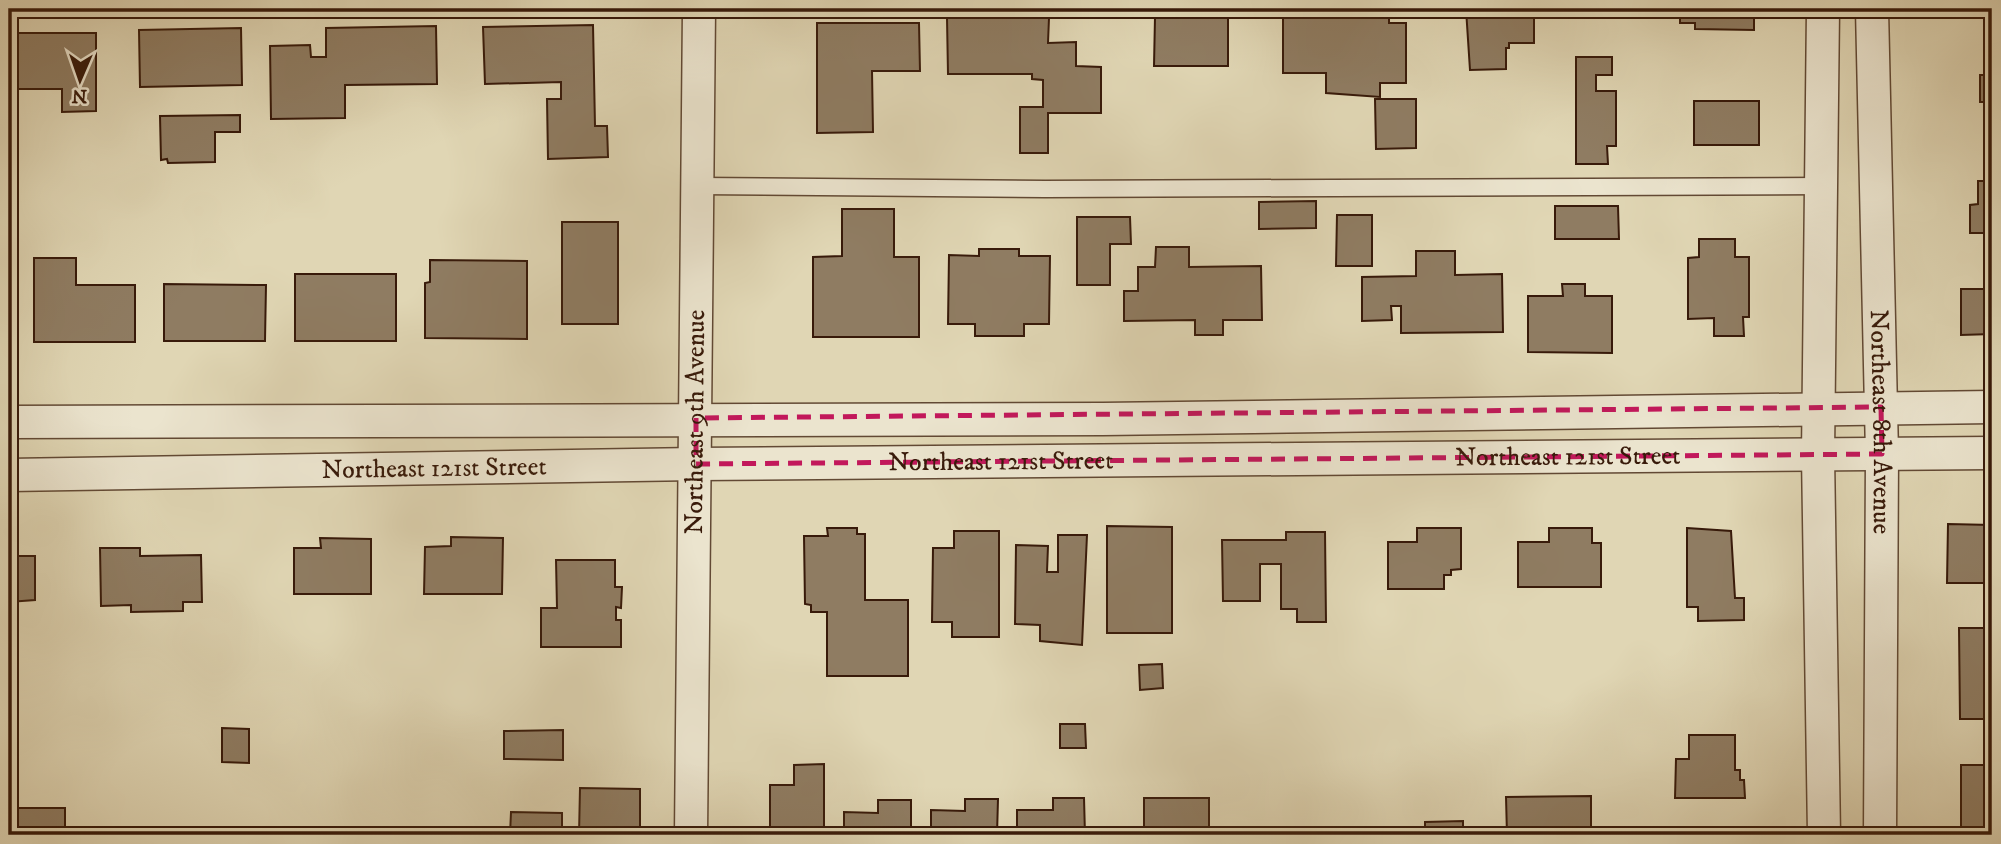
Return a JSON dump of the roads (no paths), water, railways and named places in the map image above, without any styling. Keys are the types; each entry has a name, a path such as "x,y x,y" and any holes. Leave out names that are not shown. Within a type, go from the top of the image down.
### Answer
{"street":[{"name":"Northeast 9th Avenue","path":"691,835 699,9"},
{"path":"1823,9 1818,455 1824,835"},
{"name":"Northeast 8th Avenue","path":"1872,9 1882,454 1880,835"},
{"name":"Northeast 121st Street","path":"9,422 696,418 1103,419 1992,407"},
{"name":"Northeast 121st Street","path":"9,475 696,464 1731,453 1992,453"}],"lane":[{"path":"698,186 1045,189 1822,186"}]}
